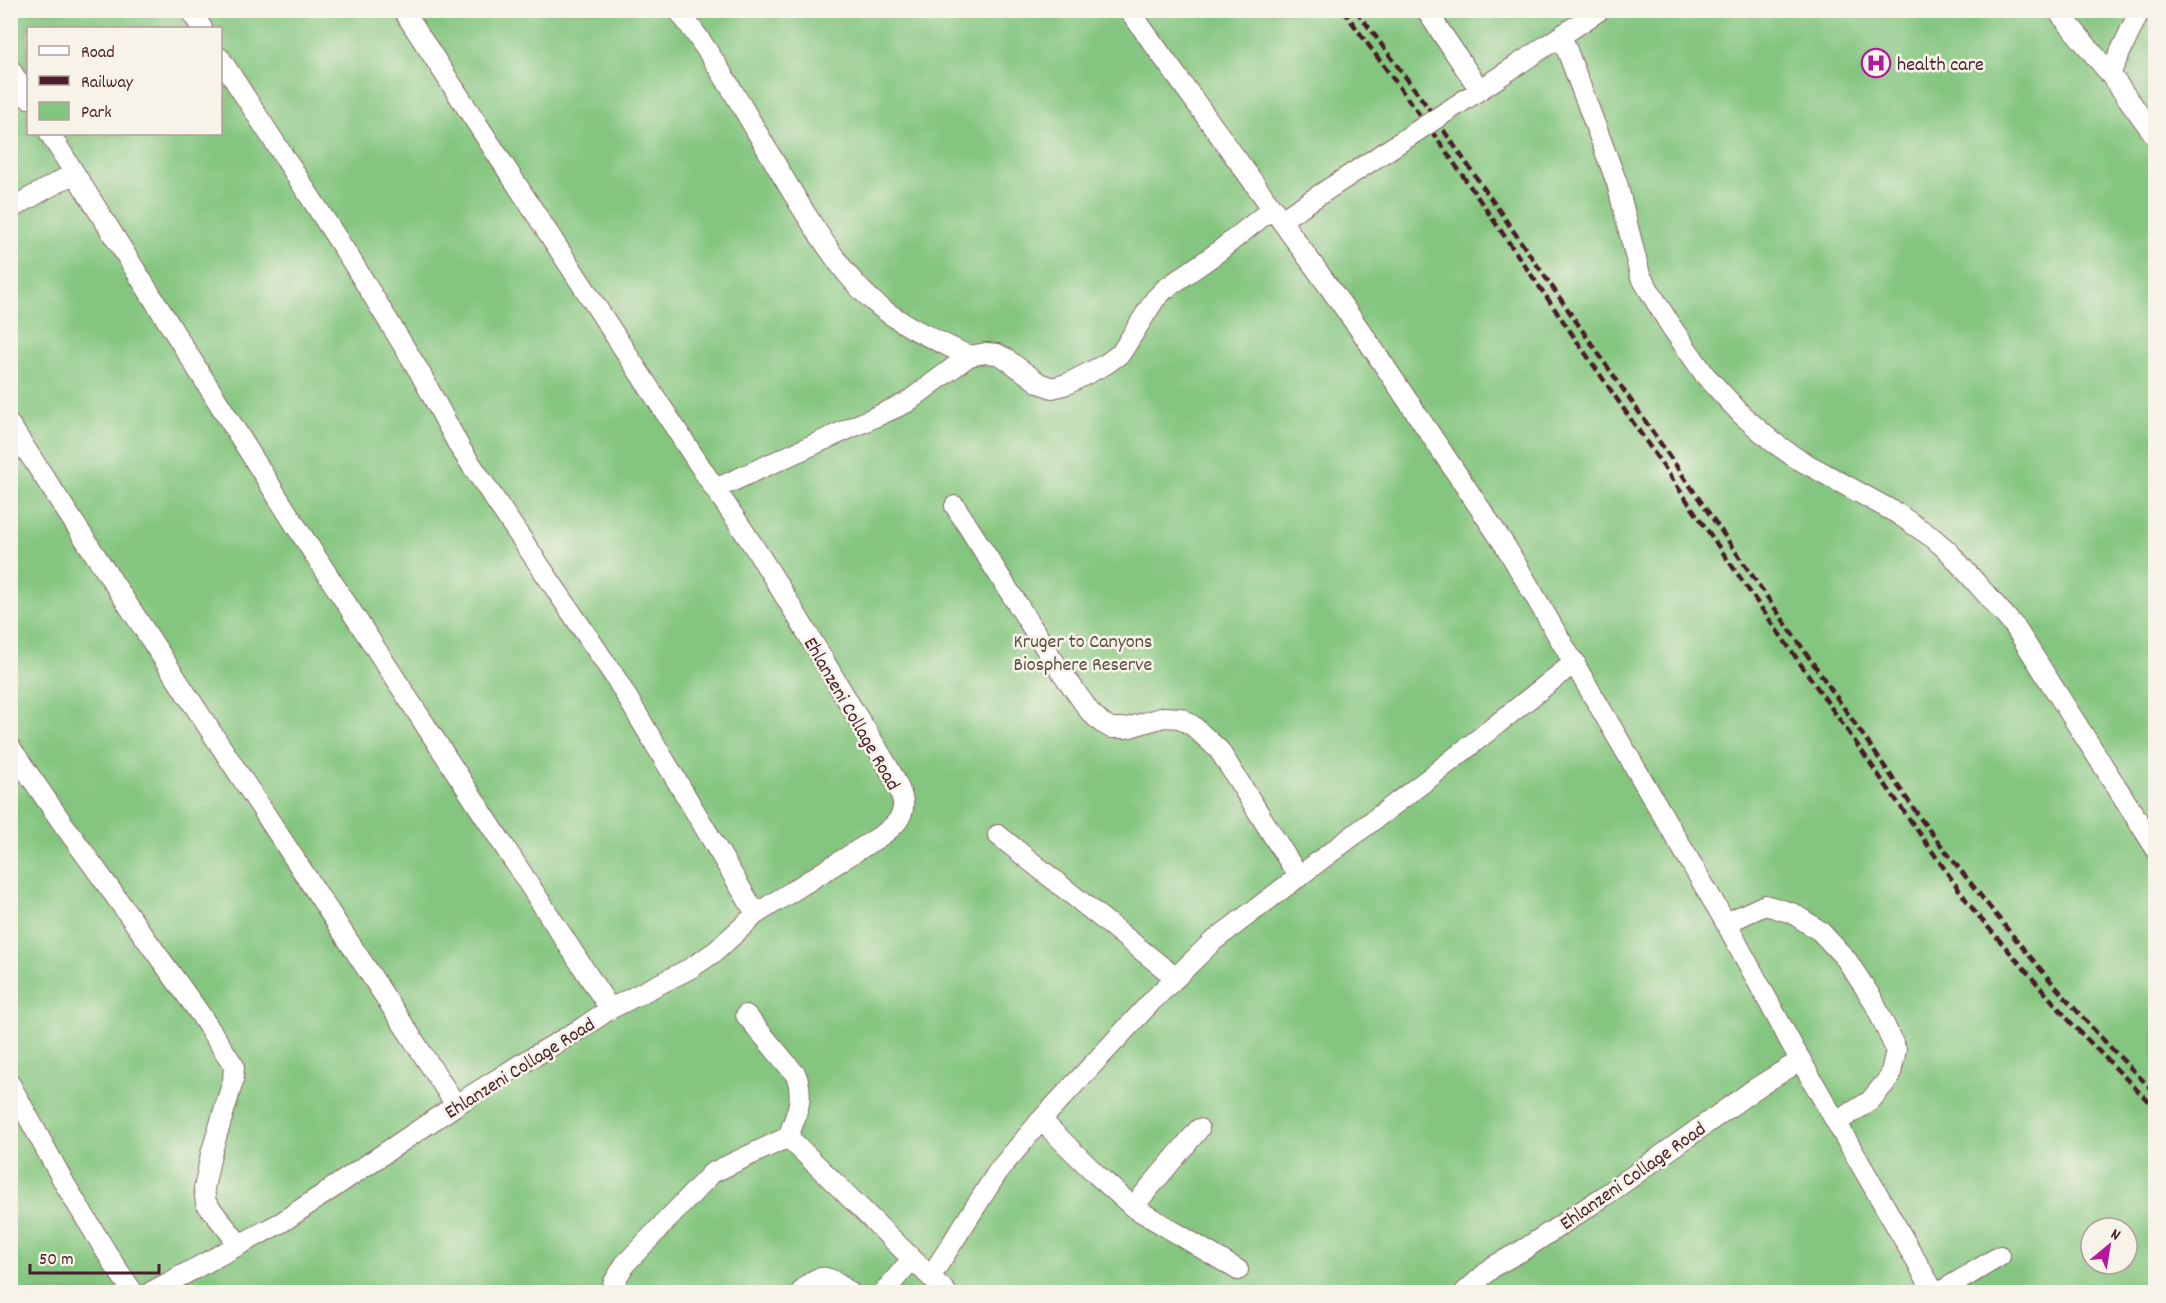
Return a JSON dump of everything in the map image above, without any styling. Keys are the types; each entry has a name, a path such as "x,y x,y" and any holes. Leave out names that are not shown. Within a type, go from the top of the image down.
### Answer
{"street":[{"path":"190,10 201,27"},
{"name":"Ehlanzeni Collage Road","path":"151,1293 282,1222 456,1105 610,1009 691,968 716,951 756,914 882,835 895,825 901,814 903,802 882,757 743,529 403,10"},
{"path":"678,10 706,48 744,108 781,174 832,254 872,301 895,319 969,356"},
{"path":"1129,10 1363,334 1506,547 1726,923 1934,1293"},
{"path":"1425,10 1473,94"},
{"path":"715,489 906,403 969,356 997,354 1039,383 1052,388 1067,384 1106,364 1121,353 1155,299 1277,214 1408,137 1600,10"},
{"path":"2057,10 2110,74 2156,137"},
{"path":"2110,74 2140,10"},
{"path":"1562,37 1617,183 1640,275 1670,325 1705,375 1742,415 1773,442 1796,458 1898,514 1933,538 1947,551 2015,627 2156,849"},
{"path":"222,61 370,291 419,371 459,448 615,677 756,914"},
{"path":"10,69 27,96"},
{"path":"51,135 292,520 610,1009"},
{"path":"10,210 75,173"},
{"path":"10,425 456,1105"},
{"path":"955,506 1051,657 1090,712 1111,728 1127,728 1164,717 1180,718 1193,726 1219,750 1299,877"},
{"path":"931,1276 999,1170 1041,1120 1212,942 1428,779 1575,663"},
{"path":"10,747 198,1011 234,1066 233,1081 211,1154 204,1189 206,1203 239,1244"},
{"path":"998,835 1176,978"},
{"path":"1726,923 1765,905 1792,913 1820,931 1846,959 1873,1000 1896,1050 1890,1077 1870,1101 1837,1122"},
{"path":"612,1293 613,1284 625,1264 712,1173 788,1137 800,1102 800,1086 796,1075 746,1014"},
{"name":"Ehlanzeni Collage Road","path":"1466,1292 1494,1266 1523,1250 1606,1195 1756,1088 1801,1060"},
{"path":"10,1084 66,1186 112,1263 133,1293"},
{"path":"1041,1120 1133,1207 1238,1270"},
{"path":"1133,1207 1199,1129"},
{"path":"788,1137 946,1293"},
{"path":"1940,1293 2000,1256"},
{"path":"884,1293 912,1259"},
{"path":"801,1293 814,1279 822,1277 830,1279 849,1293"}],"green space":[{"name":"Kruger to Canyons Biosphere Reserve","path":"10,11 2155,11 2155,1292 11,1292"}],"railway":[{"path":"1343,10 1443,147 1750,592 1974,911 2074,1026 2156,1109"},
{"path":"1356,10 1424,102 1923,822 2063,996 2156,1093"}],"place":[{"name":"health care","path":"1876,63"}]}
